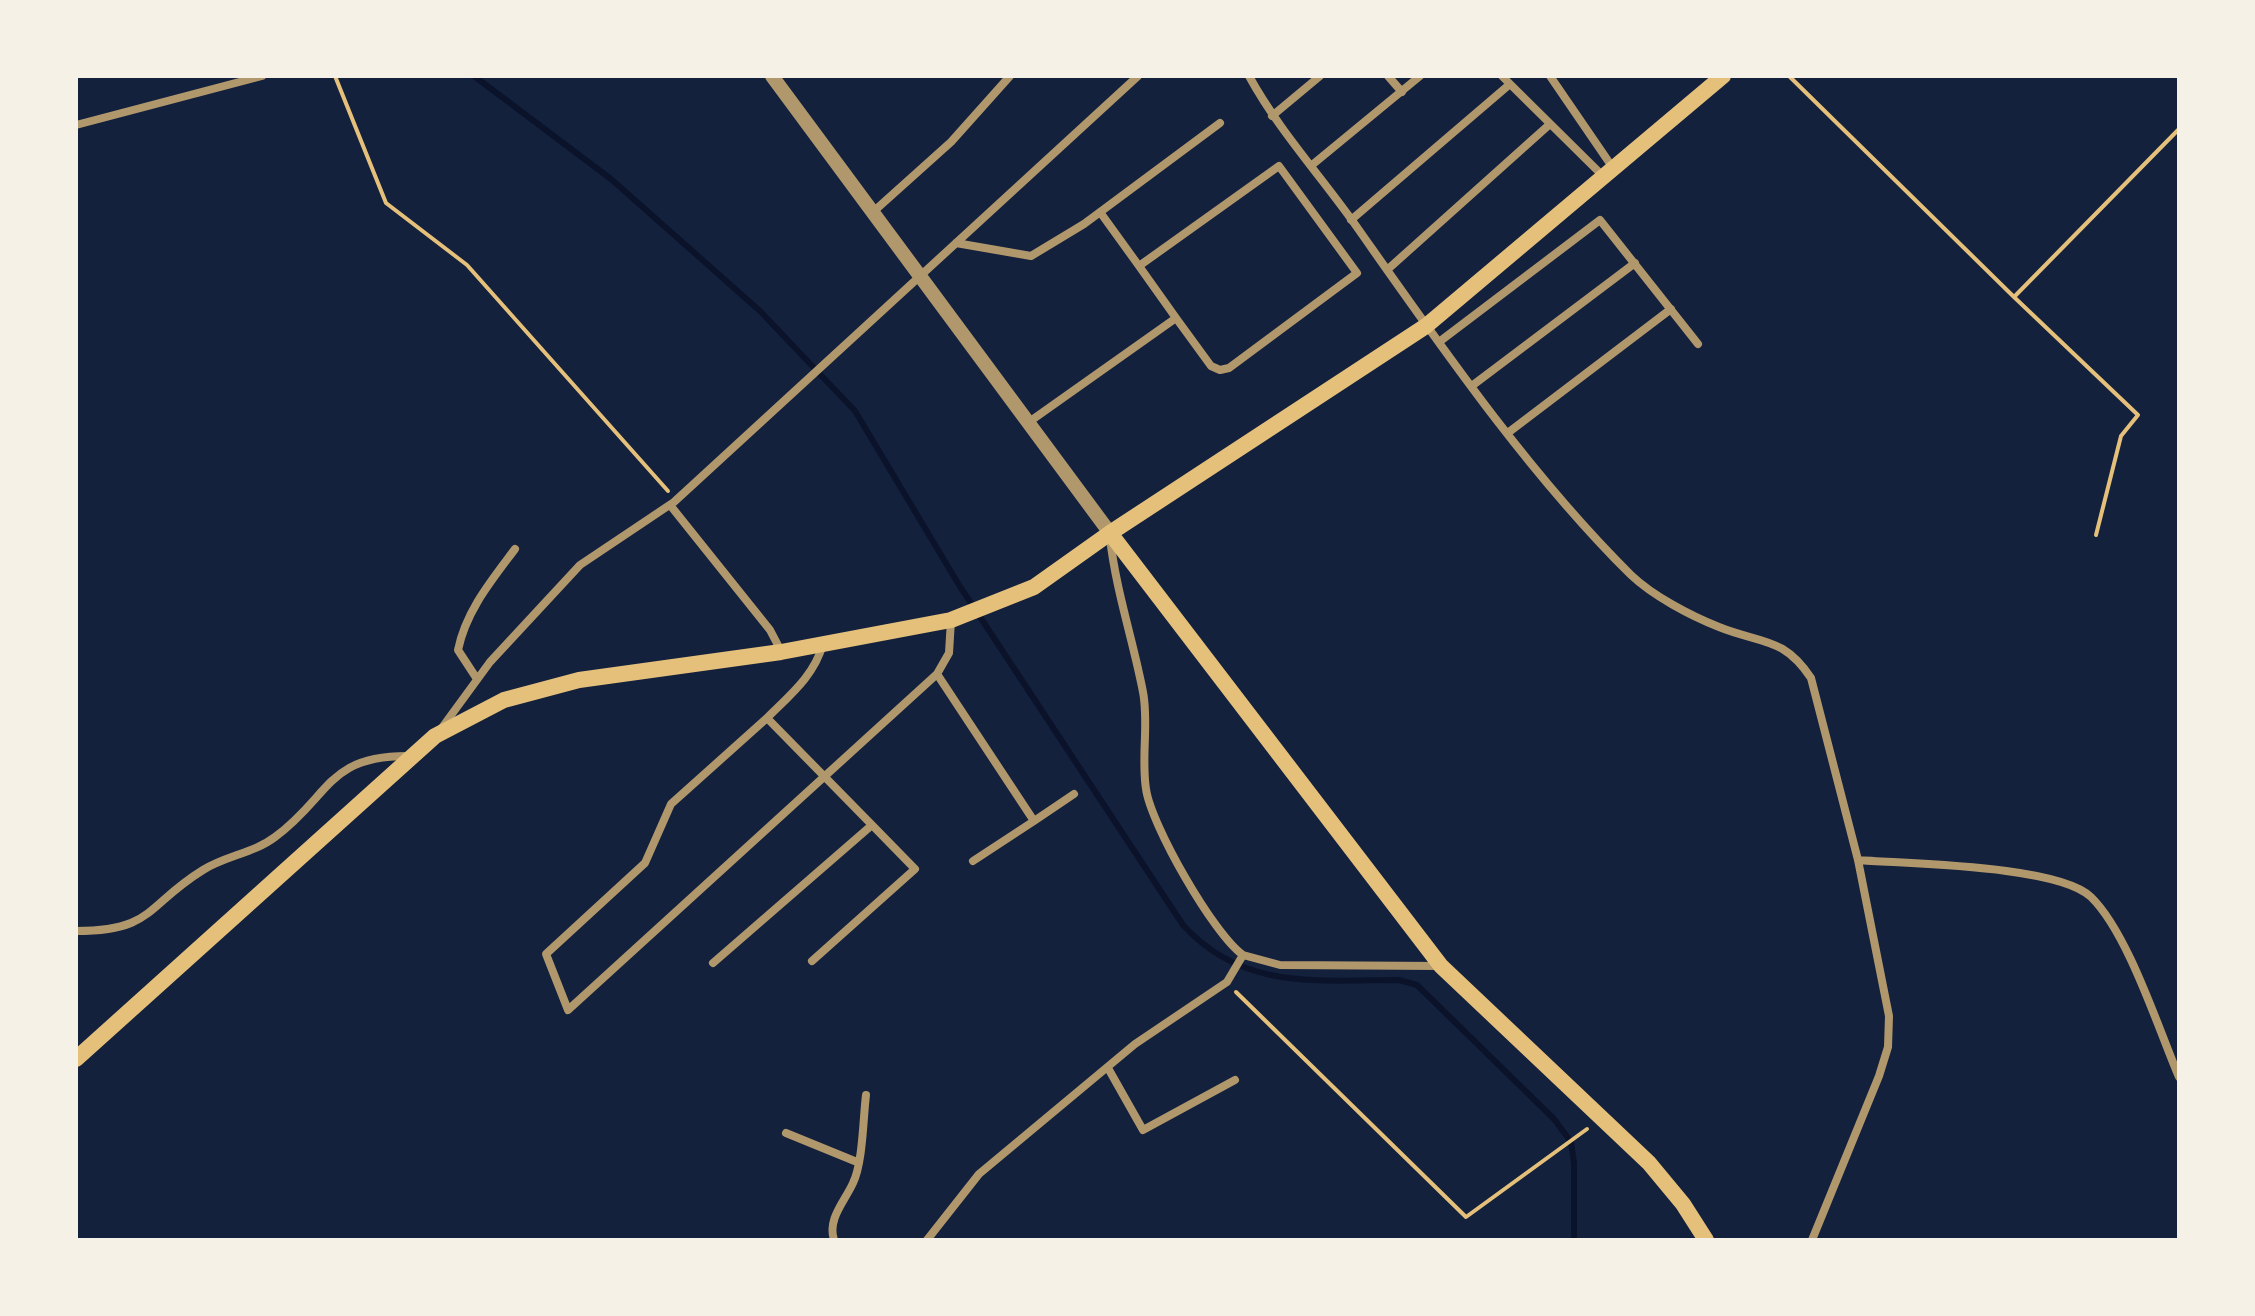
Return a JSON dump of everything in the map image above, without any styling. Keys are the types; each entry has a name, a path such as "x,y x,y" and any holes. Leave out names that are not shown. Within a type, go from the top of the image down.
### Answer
{"main road":[{"path":"76,1059 435,736 504,700 579,680 781,652 951,620 1034,587 1110,533 1426,326 1723,76"},
{"path":"1110,533 1441,966 1649,1163 1683,1204 1706,1240"}],"street":[{"path":"76,125 262,76"},
{"path":"772,76 1110,533 1115,582 1144,695 1146,792 1172,854 1222,934 1243,955 1280,965 1441,966"},
{"path":"873,212 951,142 1010,76"},
{"path":"435,736 477,679 580,565 673,502 1138,76"},
{"path":"1249,76 1272,116 1312,165 1426,326 1509,432 1633,577 1721,628 1781,645 1796,656 1811,678 1819,699 1858,860 1889,1016 1888,1047 1812,1240"},
{"path":"1272,116 1320,76"},
{"path":"1388,76 1402,92"},
{"path":"1312,165 1420,76"},
{"path":"1502,76 1550,124 1608,173"},
{"path":"1550,76 1608,173"},
{"path":"1351,220 1510,84"},
{"path":"956,243 1031,256 1100,212 1220,123"},
{"path":"1387,270 1550,124"},
{"path":"1100,212 1211,366 1220,370 1229,368 1357,273 1279,166 1139,266"},
{"path":"1439,342 1600,220 1698,344"},
{"path":"1473,385 1635,263"},
{"path":"1509,432 1671,309"},
{"path":"1029,422 1176,318"},
{"path":"673,502 770,630 781,652"},
{"path":"477,679 458,650 461,632 477,602 515,549"},
{"path":"823,644 817,665 808,677 671,804 645,863 546,954 568,1010 937,674 949,653 951,620"},
{"path":"937,674 1034,821"},
{"path":"767,718 915,869 812,961"},
{"path":"76,931 112,931 135,923 201,871 275,838 332,777 379,756 411,756"},
{"path":"973,861 1074,794"},
{"path":"713,963 872,825"},
{"path":"1858,860 2059,880 2090,896 2115,929 2179,1077"},
{"path":"927,1240 979,1174 1135,1044 1227,982 1243,955"},
{"path":"1108,1068 1143,1130 1235,1080"},
{"path":"831,1239 841,1202 854,1181 866,1095"},
{"path":"786,1133 857,1162"}],"path":[{"path":"335,76 386,203 467,265 673,502"},
{"path":"1789,76 2138,415 2121,436 2096,535"},
{"path":"2014,297 2179,129"},
{"path":"1227,982 1466,1217 1602,1119"}],"waterway":[{"path":"474,76 611,179 760,311 855,411 959,585 1183,925 1206,946 1256,971 1311,980 1399,980 1417,985 1554,1119 1571,1142 1574,1240"}]}
